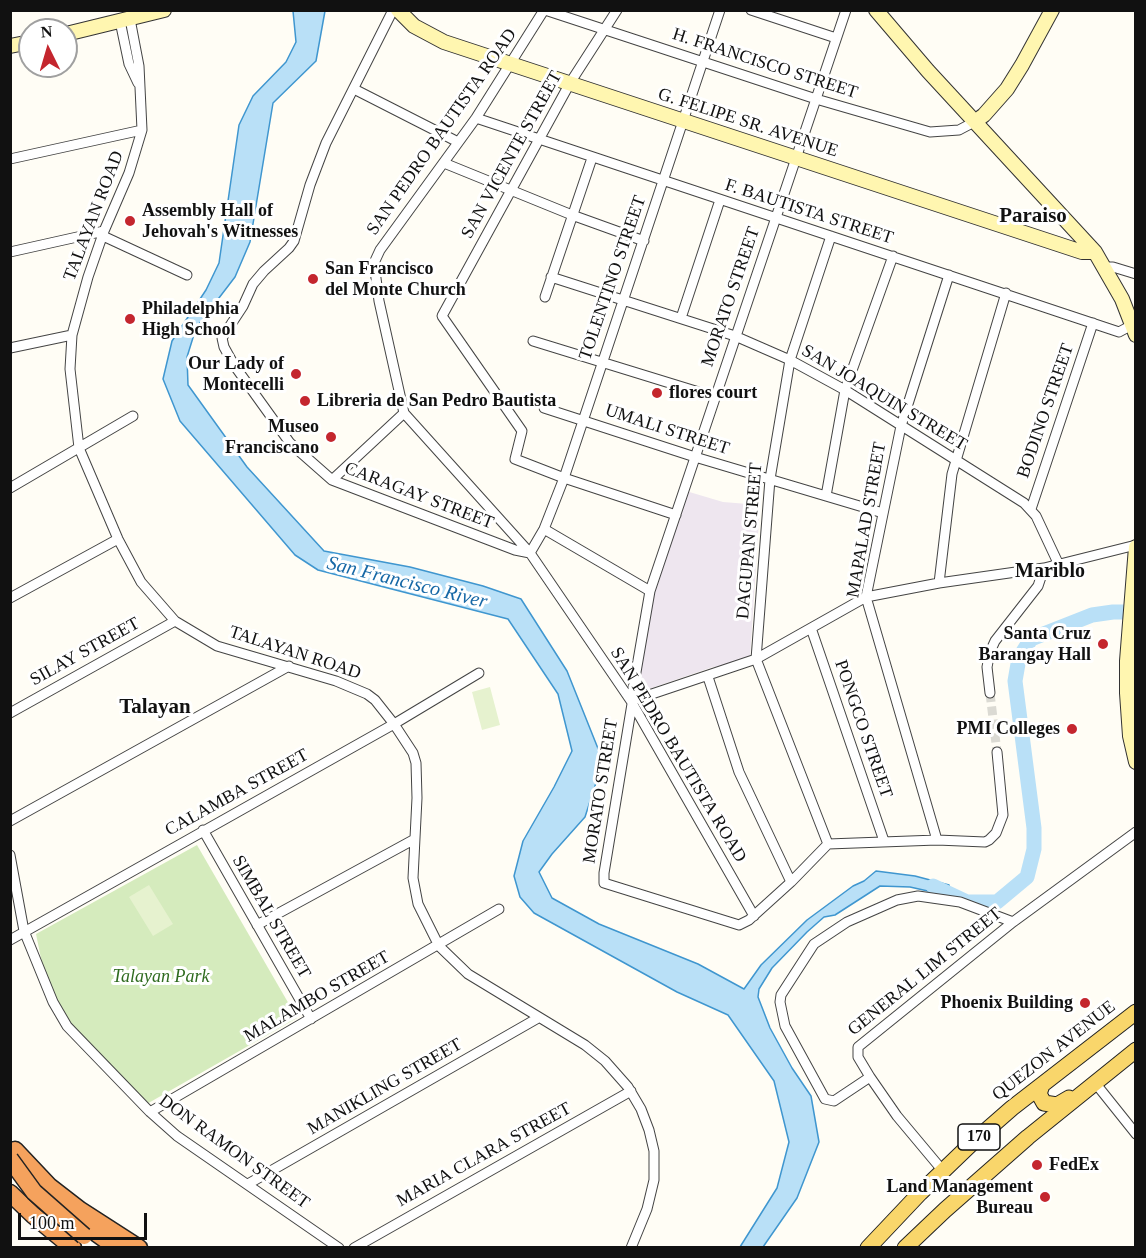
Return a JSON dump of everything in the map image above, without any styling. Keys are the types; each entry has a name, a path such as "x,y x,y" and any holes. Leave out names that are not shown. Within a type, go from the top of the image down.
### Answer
{"highway":[{"path":"12,1156 80,1210 139,1248"},
{"path":"12,1156 34,1192 100,1248"},
{"path":"12,1156 44,1191 85,1226 117,1248"},
{"path":"10,1192 33,1215 75,1248"}],"main road":[{"name":"QUEZON AVENUE","path":"868,1248 980,1136 1136,1012"},
{"name":"170","path":"905,1248 1020,1144 1136,1050"},
{"path":"1042,1085 1040,1100 1049,1105 1057,1105 1100,1080"},
{"path":"10,1166 25,1183 54,1208 112,1248"}],"street":[{"path":"78,31 164,10"},
{"path":"393,10 354,89 458,142"},
{"name":"G. FELIPE SR. AVENUE","path":"398,10 414,26 432,37 1082,252 1095,252"},
{"name":"SAN PEDRO BAUTISTA ROAD","path":"545,10 476,118 380,250 374,263 379,301 404,413 530,553 631,703 754,916"},
{"name":"H. FRANCISCO STREET","path":"545,10 816,99 930,132 959,130 976,121"},
{"name":"SAN VICENTE STREET","path":"564,478 515,459 522,430 442,315 570,83 616,10"},
{"name":"TOLENTINO STREET","path":"530,553 544,529 564,478 720,10"},
{"path":"751,10 836,38"},
{"name":"MORATO STREET","path":"754,916 739,925 604,883 604,873 650,591 846,10"},
{"path":"876,10 928,71 1095,252 1122,299 1134,330"},
{"path":"976,121 994,106 1007,89 1052,10"},
{"name":"TALAYAN ROAD","path":"125,20 139,66 142,130 129,173 88,277 72,335 70,369 79,448 118,539 141,582 175,621 217,646 336,681 367,694 375,700 394,724 411,749 416,764 417,798 413,840 413,878 418,904 439,946 468,974 585,1045 604,1061 631,1091 649,1130 654,1151 654,1180 647,1209 631,1248"},
{"name":"CARAGAY STREET","path":"354,89 326,143 310,185 294,241 253,284 243,306 222,338 224,347 234,365 290,443 332,480 515,550 530,553"},
{"name":"F. BAUTISTA STREET","path":"476,118 1119,332 1134,330"},
{"path":"10,159 142,130"},
{"path":"545,297 592,158"},
{"path":"444,164 644,241"},
{"path":"681,318 720,200"},
{"path":"10,252 104,233 187,275"},
{"name":"DAGUPAN STREET","path":"828,844 756,659 770,479 790,360 831,236"},
{"path":"826,496 845,390 893,256"},
{"path":"1105,267 1136,274"},
{"name":"MAPALAD STREET","path":"937,840 866,597 901,426 949,275"},
{"name":"SAN JOAQUIN STREET","path":"551,277 735,336 790,360 845,390 1031,509 1043,528 1059,565"},
{"path":"939,583 952,474 1006,293"},
{"name":"BODINO STREET","path":"1031,509 1093,323"},
{"path":"10,348 72,335"},
{"path":"533,340 715,397"},
{"name":"UMALI STREET","path":"544,408 695,457 883,513"},
{"path":"332,480 404,413"},
{"path":"10,489 134,416"},
{"path":"564,478 676,515"},
{"path":"544,529 650,591"},
{"path":"10,598 118,539"},
{"path":"631,703 756,659 866,597 939,583 1044,568 1136,546 1130,620 1130,736 1136,762"},
{"path":"990,693 987,667 990,652 995,641 1038,586 1044,568"},
{"name":"SILAY STREET","path":"10,713 175,621"},
{"name":"PONGCO STREET","path":"810,628 884,841"},
{"path":"10,821 289,666"},
{"name":"CALAMBA STREET","path":"10,940 394,724 479,673"},
{"path":"708,677 739,772 791,882"},
{"path":"754,916 828,844 937,840 985,842 996,833 1003,815 997,752"},
{"name":"SIMBAL STREET","path":"203,830 311,1019"},
{"name":"GENERAL LIM STREET","path":"943,1171 897,1116 856,1052 862,1042 1013,922 1136,832"},
{"path":"257,925 413,840"},
{"name":"DON RAMON STREET","path":"10,855 24,931 49,993 67,1026 150,1112 177,1136 339,1248"},
{"path":"870,1077 834,1101 825,1100 785,1026 780,1002 781,995 814,945 822,937 847,922 897,900 918,896 960,902 1013,922"},
{"name":"MALAMBO STREET","path":"150,1112 439,946 499,909"},
{"name":"MANIKLING STREET","path":"248,1184 538,1018"},
{"path":"1100,1080 1136,1134"},
{"name":"MARIA CLARA STREET","path":"354,1248 631,1091"}],"shaded area":[{"path":"686,491 723,502 760,505 750,658 734,665 713,667 637,693 655,588"}],"green space":[{"path":"490,687 500,725 482,730 472,692"},
{"name":"Talayan Park","path":"197,845 297,1018 145,1105 72,1027 44,973 36,934"},
{"path":"149,885 173,924 153,936 129,897"}],"water":[{"name":"San Francisco River","path":"293,11 325,11 316,61 273,103 250,242 235,277 196,328 187,357 188,385 247,467 324,551 410,567 483,586 521,599 567,671 603,761 585,817 539,872 552,898 599,924 698,964 744,989 761,965 807,920 876,871 915,876 949,885 950,896 910,887 880,886 835,915 824,917 772,968 759,989 758,997 770,1028 792,1068 811,1096 819,1142 797,1198 763,1247 740,1247 777,1188 789,1142 774,1081 728,1015 677,992 534,913 520,897 514,876 523,841 572,751 558,694 508,619 318,570 295,555 180,421 163,379 172,341 206,290 219,263 239,125 253,96 286,62 296,42"}],"waterway":[{"path":"933,886 967,902 997,902 1027,877 1034,849 1034,828 1015,681 1019,658 1031,639 1092,615 1136,612"}],"tunnel":[{"path":"990,693 997,752"}],"place":[{"name":"Assembly Hall of Jehovah's Witnesses","path":"130,221"},
{"name":"San Francisco del Monte Church","path":"313,279"},
{"name":"Philadelphia High School","path":"130,319"},
{"name":"Our Lady of Montecelli","path":"296,374"},
{"name":"flores court","path":"657,393"},
{"name":"Libreria de San Pedro Bautista","path":"305,401"},
{"name":"Museo Franciscano","path":"331,437"},
{"name":"Santa Cruz Barangay Hall","path":"1103,644"},
{"name":"PMI Colleges","path":"1072,729"},
{"name":"Phoenix Building","path":"1085,1003"},
{"name":"FedEx","path":"1037,1165"},
{"name":"Land Management Bureau","path":"1045,1197"}],"district":[{"name":"Paraiso","path":"1033,217"},
{"name":"Mariblo","path":"1050,572"},
{"name":"Talayan","path":"155,708"}]}
